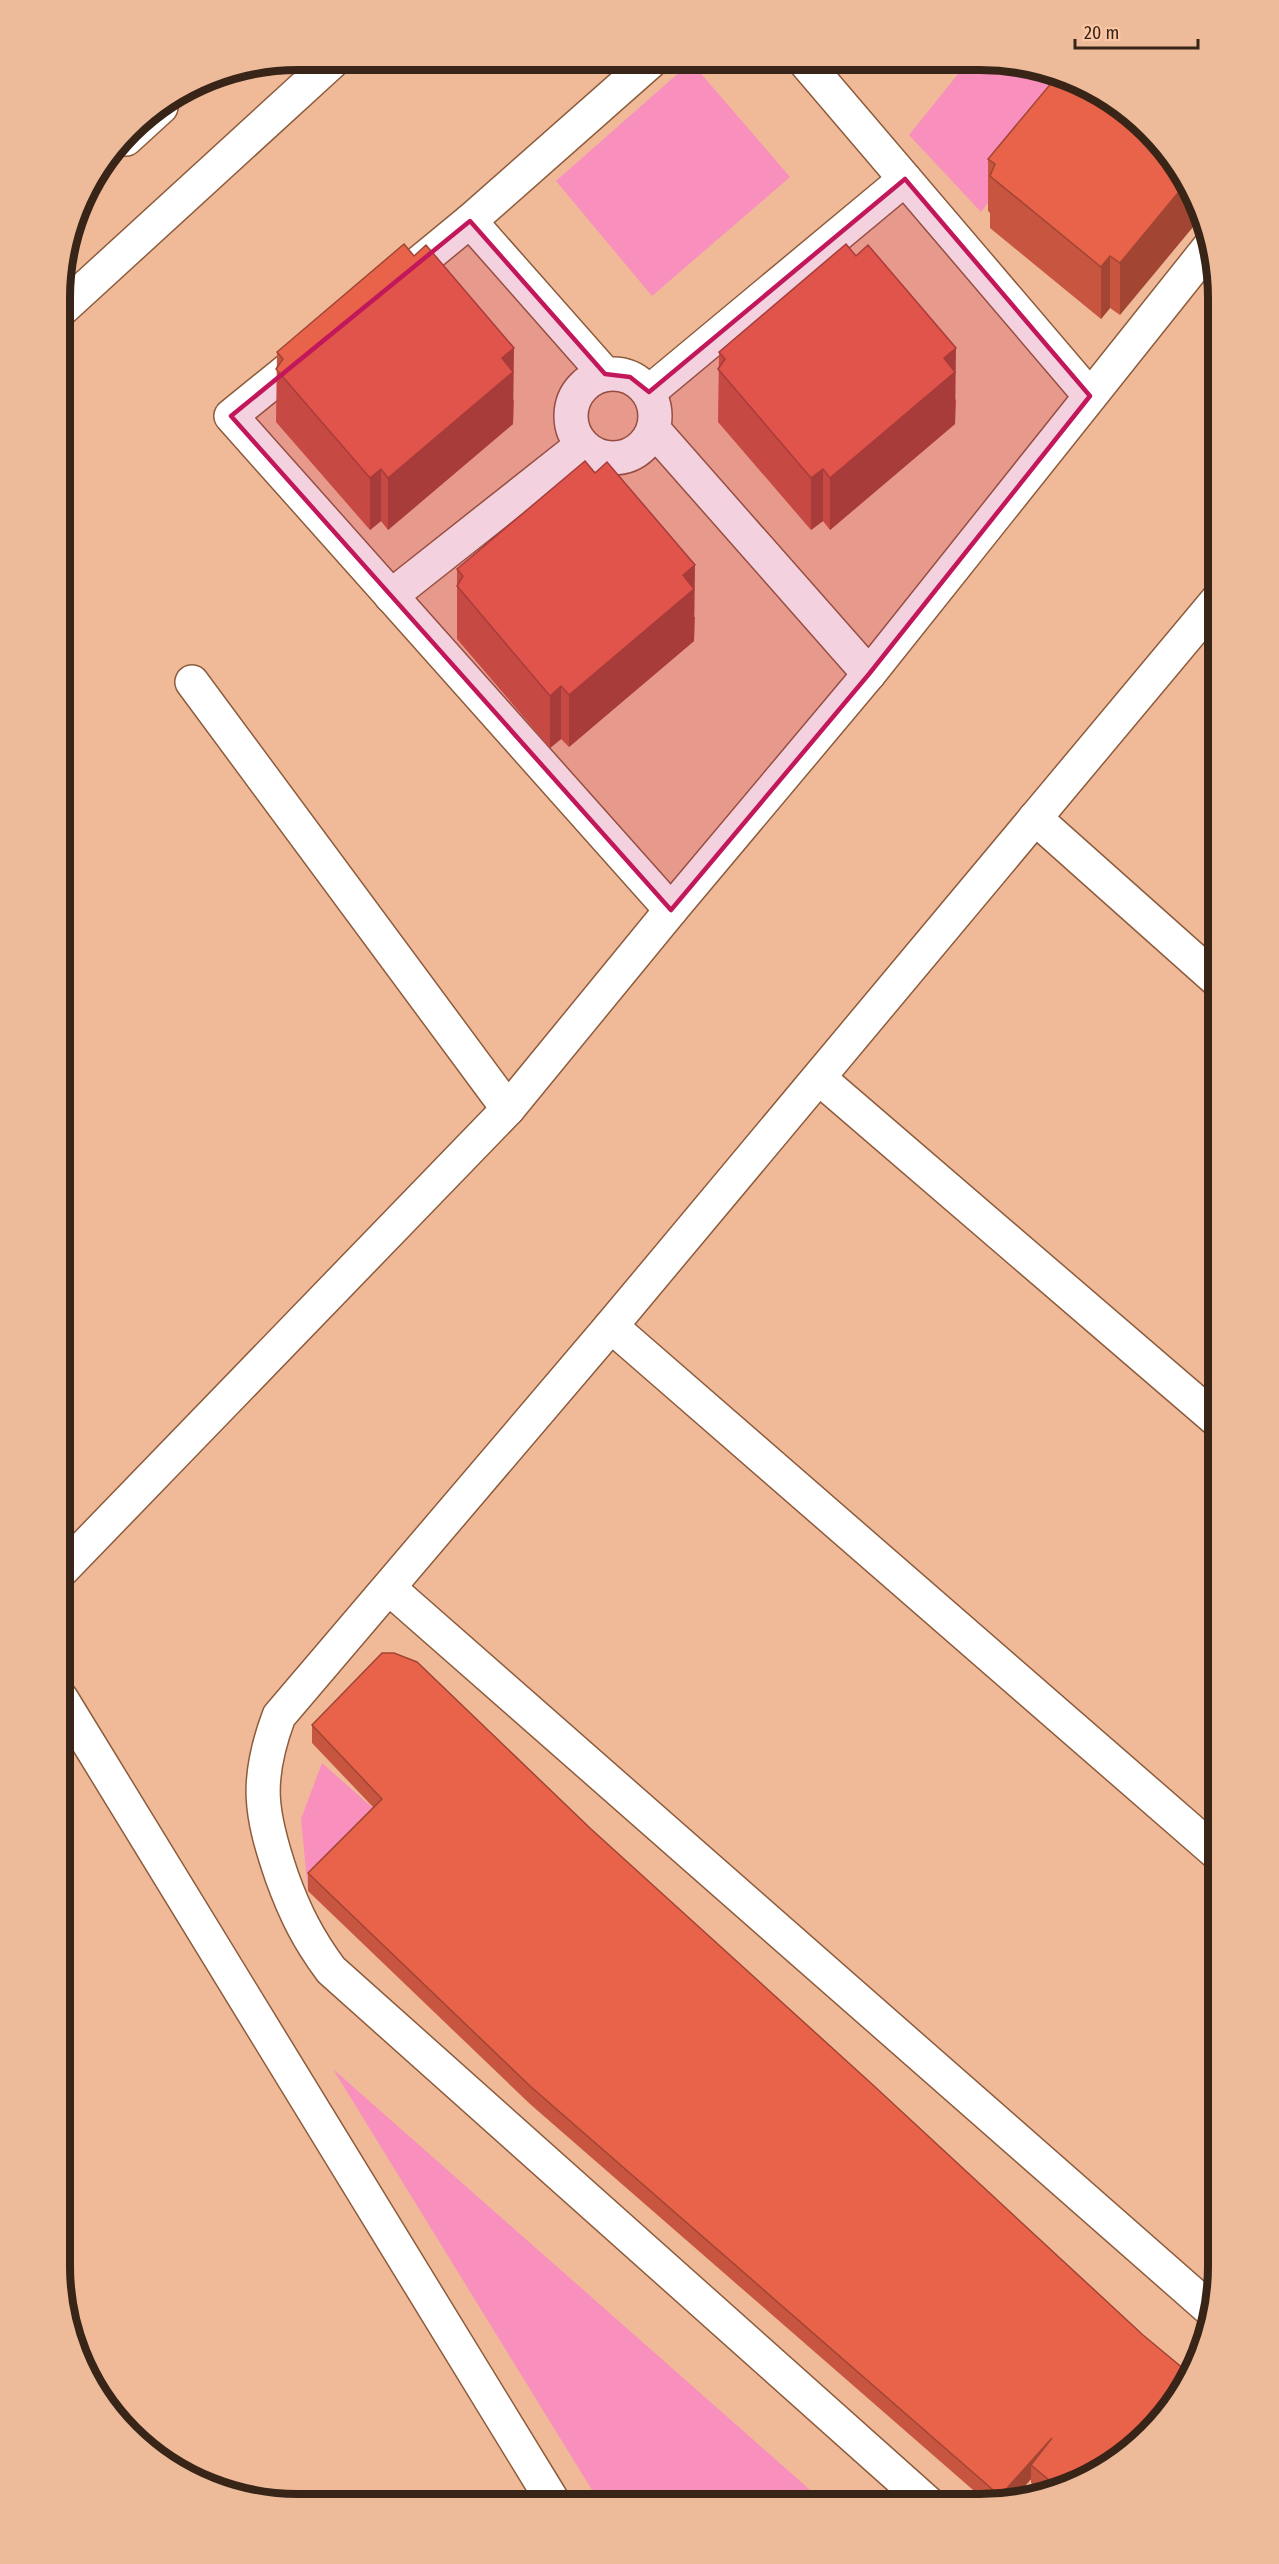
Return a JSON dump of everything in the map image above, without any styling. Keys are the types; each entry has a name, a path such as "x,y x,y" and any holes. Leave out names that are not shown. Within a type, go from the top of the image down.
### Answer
{"street":[{"path":"70,302 323,70"},
{"path":"378,296 470,222 641,70"},
{"path":"812,70 1090,396"},
{"path":"649,392 905,179"},
{"path":"470,222 605,374"},
{"path":"70,1562 508,1109 869,674 1204,254"},
{"path":"332,334 231,416 671,910"},
{"path":"605,374 630,377 649,392 656,417 654,430 641,447 622,458 608,458 582,445 571,422 571,409 582,386 605,374"},
{"path":"654,430 869,674"},
{"path":"391,596 582,445"},
{"path":"918,2494 331,1970 309,1941 295,1912 268,1835 263,1813 264,1767 279,1716 611,1326 1208,614"},
{"path":"192,682 508,1109"},
{"path":"1035,818 1208,972"},
{"path":"819,1078 1208,1413"},
{"path":"611,1326 1208,1845"},
{"path":"389,1588 1205,2305"},
{"path":"70,1713 548,2494"}],"highlighted area":[{"path":"905,179 1090,396 869,674 671,910 231,416 470,221 605,374 630,377 649,392"}],"shaded area":[{"path":"682,70 698,70 790,177 652,296 556,181"},
{"path":"961,70 1011,72 1040,78 1075,91 981,212 909,135"},
{"path":"322,1763 382,1816 308,1891 301,1819"},
{"path":"333,2069 815,2494 594,2494"}],"building":[{"path":"1052,82 1095,101 1131,127 1152,148 1181,189 1120,263 1110,256 1101,267 990,176 995,164 988,159"},
{"path":"404,244 414,256 426,245 514,348 502,358 513,372 388,478 381,469 370,478 276,369 283,359 277,352"},
{"path":"846,244 856,256 868,245 956,348 944,358 955,372 830,478 823,469 811,478 718,369 725,359 719,352"},
{"path":"585,461 595,473 607,462 695,565 683,575 694,589 569,695 561,686 550,696 457,586 463,576 457,569"},
{"path":"382,1653 394,1653 417,1662 591,1829 873,2085 1143,2335 1184,2369 1152,2416 1131,2437 1095,2463 1051,2482 1031,2465 1052,2438 1003,2493 997,2493 530,2086 308,1873 382,1799 312,1725"}]}
